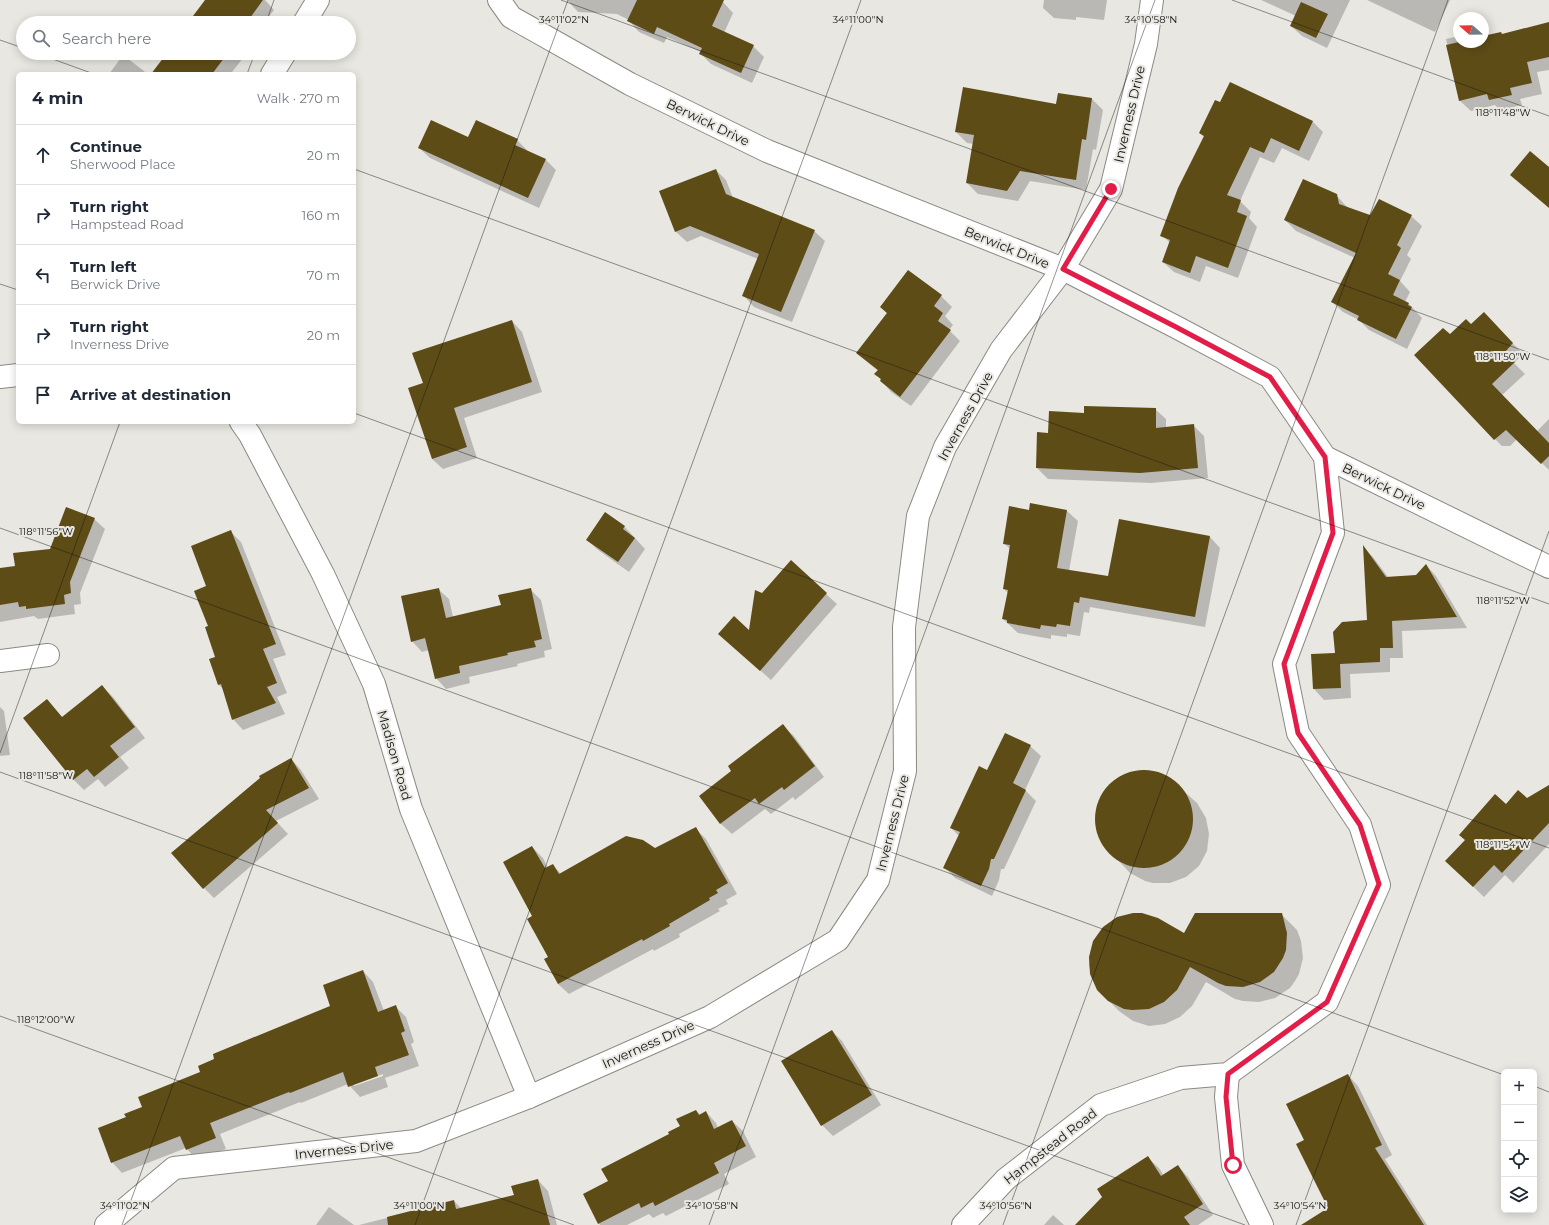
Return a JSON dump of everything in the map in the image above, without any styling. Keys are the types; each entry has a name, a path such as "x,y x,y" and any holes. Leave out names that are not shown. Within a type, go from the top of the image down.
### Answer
{"street":[{"path":"308,16 318,0"},
{"name":"Berwick Drive","path":"499,0 511,17 630,84 767,151 1063,269 1270,377 1325,457 1549,567"},
{"name":"Inverness Drive","path":"106,1225 174,1168 416,1141 529,1097 710,1017 838,940 878,880 905,771 904,627 918,516 945,447 1001,350 1063,269 1111,189 1146,44 1152,0"},
{"path":"273,72 281,60"},
{"path":"0,377 16,375"},
{"name":"Madison Road","path":"242,424 323,574 374,684 411,809 529,1097"},
{"path":"1262,1225 1233,1165 1226,1097 1228,1074 1327,1002 1379,884 1360,825 1298,733 1284,664 1333,533 1325,457"},
{"path":"0,661 48,655"},
{"name":"Hampstead Road","path":"963,1225 1006,1179 1101,1105 1181,1078 1228,1074"}],"building":[{"path":"205,0 263,0 251,16 193,16"},
{"path":"637,0 724,0 712,26 754,45 741,73 699,54 702,48 657,27 654,34 627,21"},
{"path":"1301,2 1328,14 1316,38 1290,26"},
{"path":"1549,22 1549,57 1527,62 1532,83 1510,88 1512,95 1489,100 1487,94 1459,101 1446,45 1453,43 1453,48 1489,48 1489,35 1501,32 1502,34"},
{"path":"162,60 223,60 214,72 153,72"},
{"path":"1230,82 1313,121 1299,151 1271,138 1264,153 1250,147 1227,195 1241,200 1237,212 1247,216 1228,268 1196,256 1190,273 1162,262 1170,240 1160,236 1178,188 1204,136 1199,133 1215,100 1220,102"},
{"path":"963,87 1056,104 1058,93 1092,98 1086,140 1082,139 1076,180 1020,171 1007,191 966,183 974,135 955,132"},
{"path":"431,120 468,137 476,120 518,139 515,145 546,159 528,198 418,148"},
{"path":"1530,151 1549,167 1549,208 1510,175"},
{"path":"716,169 726,194 815,230 781,312 742,296 759,254 690,226 675,232 659,191"},
{"path":"1303,179 1337,194 1339,204 1370,215 1379,199 1412,215 1397,245 1401,248 1388,274 1400,280 1393,295 1409,303 1408,305 1412,307 1396,339 1357,320 1359,316 1331,302 1356,253 1284,220"},
{"path":"908,270 942,295 934,306 943,313 938,321 951,330 900,397 880,381 881,379 874,374 878,370 856,353 887,313 880,307"},
{"path":"1484,312 1513,343 1505,352 1515,362 1492,384 1549,443 1549,456 1541,464 1506,430 1494,440 1414,355 1443,328 1450,334 1466,319 1471,324"},
{"path":"512,320 532,382 454,408 467,447 432,459 408,388 423,383 412,353"},
{"path":"1084,406 1156,408 1156,428 1194,424 1198,468 1140,473 1036,468 1037,432 1048,433 1049,411 1084,413"},
{"path":"1030,503 1067,510 1057,568 1108,576 1119,519 1210,536 1195,617 1080,597 1079,603 1074,602 1070,626 1057,624 1056,627 1041,625 1040,629 1007,623 1007,620 1002,619 1008,590 1003,589 1010,545 1003,544 1009,506 1029,510"},
{"path":"66,507 95,518 70,582 71,593 64,595 65,604 26,609 26,606 19,607 18,602 0,605 0,568 15,566 13,553 50,549"},
{"path":"605,512 625,526 623,529 635,538 618,562 586,540"},
{"path":"231,530 276,644 263,649 277,683 267,687 276,703 232,720 221,684 218,685 209,659 215,657 205,627 208,626 194,591 206,586 191,546"},
{"path":"1363,545 1386,577 1416,575 1426,564 1457,617 1392,621 1393,648 1380,648 1380,662 1340,664 1341,688 1313,689 1311,654 1335,653 1333,632 1342,622 1367,620"},
{"path":"791,560 827,593 760,671 718,634 734,616 749,630 755,590 762,593"},
{"path":"439,588 446,618 501,605 498,595 531,588 542,639 534,641 536,647 459,666 460,673 435,679 425,638 411,642 401,596"},
{"path":"102,685 135,727 110,746 119,757 94,777 87,769 73,780 23,718 47,699 62,717"},
{"path":"783,724 815,766 784,790 782,787 759,804 755,798 720,824 699,796 731,771 728,766"},
{"path":"1005,733 1031,745 1013,783 1026,790 994,859 991,859 989,869 981,886 943,868 960,832 950,828 979,766 987,770"},
{"path":"291,758 309,788 266,810 278,823 203,889 171,853 260,778 259,776"},
{"path":"1144,770 1163,773 1179,784 1190,800 1193,819 1190,838 1179,854 1163,865 1144,868 1125,865 1109,854 1098,838 1095,819 1098,800 1109,784 1125,773"},
{"path":"1549,785 1549,823 1502,873 1494,865 1473,887 1445,861 1465,840 1459,835 1495,794 1506,804 1518,790 1527,798"},
{"path":"696,827 728,883 716,890 718,893 709,898 710,900 669,924 670,926 643,941 642,939 558,984 544,959 548,957 527,919 532,916 503,862 532,846 545,868 553,864 559,874 626,836 643,840 655,848"},
{"path":"1133,913 1142,913 1158,918 1184,933 1195,913 1282,913 1287,933 1286,950 1274,972 1260,982 1243,987 1226,986 1190,967 1177,990 1164,1002 1149,1009 1124,1009 1108,1001 1097,990 1090,974 1089,957 1093,941 1103,927 1117,917"},
{"path":"363,970 378,1012 396,1005 405,1031 401,1033 409,1055 375,1067 378,1076 348,1087 343,1072 210,1123 216,1138 186,1150 180,1136 111,1163 98,1128 126,1117 124,1114 142,1107 138,1097 200,1072 198,1066 214,1059 213,1054 330,1006 323,985"},
{"path":"832,1030 872,1095 821,1126 781,1061"},
{"path":"1348,1074 1382,1145 1375,1148 1424,1225 1301,1225 1328,1208 1296,1144 1304,1140 1286,1104"},
{"path":"696,1110 699,1115 706,1111 714,1129 732,1120 746,1146 714,1163 719,1173 655,1206 653,1202 641,1208 639,1203 598,1224 583,1194 608,1181 601,1169 669,1134 668,1132 680,1126 676,1119"},
{"path":"1148,1156 1161,1176 1178,1165 1203,1204 1184,1217 1190,1225 1075,1225 1102,1197 1097,1189"},
{"path":"538,1179 550,1225 388,1225 387,1217 454,1200 456,1209 514,1195 511,1186"}],"route":[{"path":"1111,189 1063,269 1270,377 1325,457 1333,533 1284,664 1298,733 1360,825 1379,884 1327,1002 1228,1074 1226,1097 1233,1165"}]}
